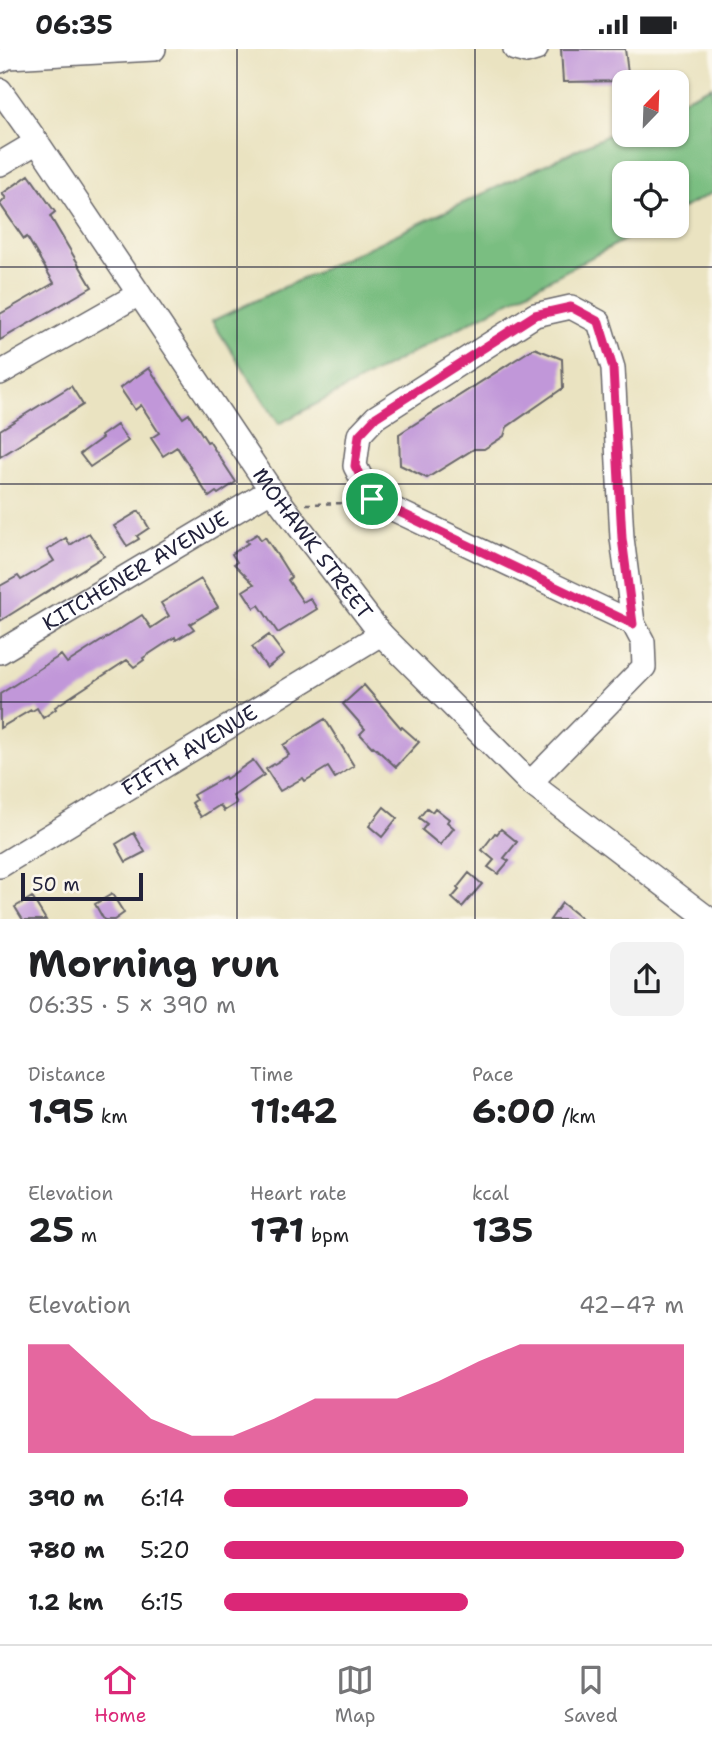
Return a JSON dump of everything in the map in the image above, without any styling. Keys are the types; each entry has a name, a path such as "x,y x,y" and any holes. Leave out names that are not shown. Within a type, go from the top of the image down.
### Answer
{"street":[{"path":"0,61 8,57 154,49"},
{"path":"515,49 526,52 536,49"},
{"name":"MOHAWK STREET","path":"0,90 277,497 381,634 530,783 710,919"},
{"path":"0,164 37,142"},
{"path":"0,373 139,293"},
{"path":"530,783 644,667 643,642 633,624 622,538 613,368 599,322 571,307 535,315 376,417 359,435 355,466 372,499 633,624"},
{"name":"KITCHENER AVENUE","path":"0,652 277,497"},
{"name":"FIFTH AVENUE","path":"0,866 381,634"}],"path":[{"path":"277,497 354,503 372,499"}],"green space":[{"path":"712,86 712,193 689,205 689,161 612,161 612,238 628,238 279,424 212,321 612,133 612,147 690,147 690,96"}],"building":[{"path":"561,49 625,49 628,70 612,70 612,81 563,82"},
{"path":"29,175 55,212 50,216 92,287 0,340 0,314 54,283 27,237 24,239 0,204 6,198 2,194"},
{"path":"534,348 562,359 563,388 507,427 504,436 484,449 474,449 427,478 400,465 399,434"},
{"path":"149,368 183,418 189,414 236,482 218,494 216,492 209,497 177,447 163,456 151,438 159,433 141,405 135,410 120,388"},
{"path":"71,386 83,405 0,457 0,430"},
{"path":"117,425 128,441 90,467 80,454"},
{"path":"139,511 149,528 137,536 139,539 127,546 114,526"},
{"path":"89,533 104,556 0,621 0,586 18,576 21,580 54,561 47,550 66,538 70,545"},
{"path":"257,534 261,540 265,537 291,577 288,580 303,602 310,598 317,609 278,633 259,605 254,608 243,591 254,584 234,564 237,562 232,554"},
{"path":"201,579 218,607 190,624 194,629 176,640 175,637 134,667 127,660 55,707 56,709 43,718 37,708 0,728 0,694 61,655 67,663 142,615 151,628 169,616 161,603"},
{"path":"269,635 284,655 267,668 252,647"},
{"path":"364,685 401,728 419,742 396,767 360,734 365,729 343,704"},
{"path":"325,719 354,766 335,778 328,767 305,781 303,778 280,791 266,769 289,755 283,745"},
{"path":"253,760 264,775 233,796 237,803 224,811 220,805 201,817 192,803 196,800 193,795 225,777 226,779"},
{"path":"384,807 397,818 382,837 369,826"},
{"path":"427,808 432,812 435,808 449,819 447,822 454,828 440,845 422,830 427,824 419,818"},
{"path":"501,829 517,842 504,858 509,861 498,874 488,867 494,860 482,850"},
{"path":"134,833 145,852 126,862 116,844"},
{"path":"469,873 482,884 462,907 452,898"},
{"path":"112,894 124,913 115,919 103,919 95,904"},
{"path":"32,897 45,919 22,919 15,907"},
{"path":"562,903 582,919 551,919"}],"route":[{"path":"571,307 599,322 613,368 622,538 633,624 459,541 372,499 355,466 359,435 376,417 535,315 571,307"}]}
